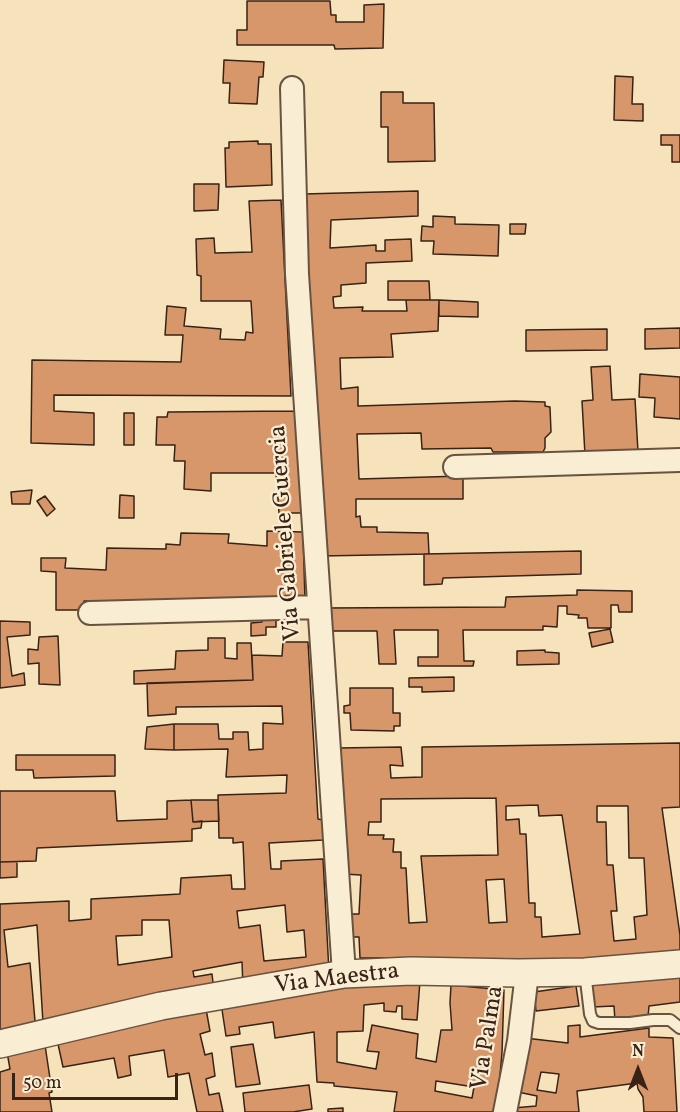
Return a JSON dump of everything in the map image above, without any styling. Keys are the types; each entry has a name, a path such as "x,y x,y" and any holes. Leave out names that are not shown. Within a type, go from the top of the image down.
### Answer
{"street":[{"name":"Via Gabriele Guercia","path":"292,88 297,274 344,974"},
{"path":"455,467 680,459"},
{"path":"90,613 319,607"},
{"name":"Via Maestra","path":"0,1044 162,1006 344,974 411,971 585,972 680,964"},
{"name":"Via Palma","path":"505,1112 519,1041 527,973"}],"lane":[{"path":"585,972 592,1022 630,1023 670,1020 680,1028"}],"building":[{"path":"247,1 330,1 331,15 336,15 336,22 364,22 364,5 384,4 383,48 335,49 334,45 237,45 237,30 247,30"},
{"path":"224,60 264,62 263,77 259,77 257,104 229,103 230,83 223,83"},
{"path":"615,76 633,77 632,104 643,104 643,121 614,120"},
{"path":"381,92 403,92 403,103 434,103 435,161 388,162 388,127 381,127"},
{"path":"661,135 680,135 680,162 672,162 672,145 661,145"},
{"path":"258,141 258,144 271,144 272,185 226,187 225,148 229,148 229,142"},
{"path":"194,184 219,184 218,210 194,211"},
{"path":"418,191 418,216 331,220 330,248 376,245 376,251 385,251 385,240 411,239 412,261 366,263 366,283 341,285 341,296 333,297 334,308 363,307 362,311 407,311 406,300 439,300 438,331 391,334 393,357 340,358 341,389 358,387 358,406 545,402 545,406 550,407 551,432 545,438 543,452 493,452 491,448 422,449 421,433 357,434 359,479 463,476 463,499 356,499 356,517 360,516 361,527 377,527 377,532 428,533 429,554 321,556 303,194"},
{"path":"281,200 291,396 54,395 54,411 94,413 94,445 31,443 32,360 181,362 183,335 165,335 167,306 186,308 184,326 221,329 220,339 245,340 246,332 253,333 251,301 201,301 201,276 197,275 196,239 214,238 215,253 252,252 249,201"},
{"path":"433,216 455,217 455,224 499,225 498,256 433,254 434,241 421,241 422,226 433,227"},
{"path":"510,224 526,224 525,234 510,234"},
{"path":"388,281 429,281 430,300 388,300"},
{"path":"439,300 478,302 478,317 439,316"},
{"path":"680,328 680,348 645,349 645,329"},
{"path":"607,329 607,350 526,351 526,330"},
{"path":"610,366 612,400 635,399 638,452 585,455 582,401 593,400 591,367"},
{"path":"640,374 680,377 680,419 654,417 655,398 639,397"},
{"path":"296,411 302,513 279,513 276,473 211,473 211,491 184,489 185,461 174,461 175,445 156,445 157,417 167,417 168,412"},
{"path":"124,413 134,413 134,445 124,445"},
{"path":"32,490 30,504 12,504 11,492"},
{"path":"120,495 134,496 134,518 119,518"},
{"path":"45,496 55,509 47,516 37,501"},
{"path":"267,531 303,532 305,601 84,601 83,610 56,610 56,572 41,571 41,558 66,558 65,568 106,570 107,548 166,549 166,544 180,545 181,533 229,534 228,543 267,546"},
{"path":"581,551 581,574 443,578 442,584 424,585 424,554"},
{"path":"577,590 632,591 632,612 619,612 618,605 611,605 611,628 588,628 587,618 567,614 567,606 558,606 557,627 543,626 543,630 463,630 464,661 474,661 473,666 418,666 418,657 438,657 438,630 394,630 396,664 379,664 377,631 327,631 326,608 505,607 506,597 577,595"},
{"path":"262,613 276,614 276,627 266,627 266,635 251,636 251,623 262,622"},
{"path":"0,621 30,622 30,635 7,637 12,676 24,673 25,685 0,688"},
{"path":"610,629 613,642 592,647 589,633"},
{"path":"58,636 60,685 39,684 39,663 28,664 28,649 38,650 39,637"},
{"path":"208,638 225,638 225,658 237,659 237,643 251,643 253,680 134,684 134,671 175,669 176,651 208,650"},
{"path":"283,642 308,642 318,819 323,820 323,840 269,843 271,869 281,869 281,861 323,859 329,972 243,987 242,962 193,971 194,977 212,974 214,991 43,1023 37,925 4,930 8,967 30,963 35,1021 33,1030 0,1035 0,904 69,901 69,921 91,919 91,899 180,894 181,878 231,875 232,889 245,889 243,842 233,843 233,838 219,838 218,795 286,793 287,775 226,777 228,749 174,750 174,724 218,724 219,739 233,739 233,732 248,732 249,750 263,749 263,723 283,724 282,706 176,707 176,714 148,716 147,683 253,680 252,655 282,656","holes":["285,905 287,932 304,930 306,957 264,961 260,925 239,928 237,911","142,920 169,920 172,957 118,965 116,936 142,935"]},
{"path":"545,650 545,652 559,653 559,664 517,665 517,651"},
{"path":"454,677 454,691 422,692 422,687 409,687 409,678"},
{"path":"350,688 393,688 393,713 400,713 400,726 394,726 394,731 351,730 350,713 344,713 344,706 350,705"},
{"path":"174,724 174,750 145,749 147,727"},
{"path":"680,743 680,807 662,808 680,935 680,956 389,964 389,958 360,958 359,937 342,937 343,914 359,914 361,875 343,874 338,748 401,747 403,766 390,765 391,778 422,777 422,747","holes":["496,798 498,855 421,856 427,922 409,923 406,868 401,868 401,852 393,852 394,839 383,839 384,835 368,835 369,822 381,822 381,799","538,805 539,816 562,815 580,934 542,937 541,917 535,917 535,903 529,903 526,834 520,834 519,819 506,820 506,806","597,806 628,806 629,858 644,858 647,915 634,917 636,939 614,941 611,911 617,911 613,865 607,865 606,822 597,822","504,879 507,922 489,923 486,880"]},
{"path":"16,755 115,755 115,776 34,778 33,770 16,770"},
{"path":"0,791 115,791 117,821 167,819 167,801 191,800 193,822 202,821 201,828 192,829 192,841 37,848 36,861 0,862"},
{"path":"191,800 218,800 219,821 193,822"},
{"path":"0,862 17,862 17,877 0,878"},
{"path":"680,974 680,1002 649,1006 648,1017 615,1021 614,1006 592,1007 589,983"},
{"path":"420,981 417,1020 402,1019 402,1006 397,1006 396,1012 384,1011 384,1003 364,1005 363,1031 337,1032 337,1062 376,1069 379,1052 367,1051 372,1025 418,1034 416,1058 436,1062 441,1030 452,1030 451,985 504,990 502,1053 499,1086 493,1112 394,1112 397,1092 334,1086 334,1083 317,1082 314,1032 275,1038 273,1022 239,1027 240,1034 226,1036 221,1003 377,982","holes":["436,1081 474,1087 472,1098 435,1091"]},
{"path":"576,986 579,1006 536,1011 534,992"},
{"path":"206,1009 210,1031 200,1034 205,1055 212,1053 215,1076 206,1079 209,1095 219,1093 223,1112 197,1112 189,1073 168,1077 164,1050 129,1056 131,1075 118,1078 114,1058 63,1067 58,1044"},
{"path":"580,1025 580,1037 649,1028 649,1037 673,1038 677,1112 644,1112 643,1097 637,1083 577,1091 579,1112 513,1112 513,1108 536,1106 537,1096 513,1091 525,1038 568,1043 568,1026","holes":["541,1072 559,1074 556,1093 537,1090"]},
{"path":"253,1044 260,1084 236,1087 231,1047"},
{"path":"45,1045 52,1092 49,1093 52,1112 0,1112 0,1072 10,1069 7,1052"},
{"path":"309,1085 312,1109 293,1112 245,1112 243,1093"},
{"path":"343,1108 343,1112 328,1112 328,1109"}]}
